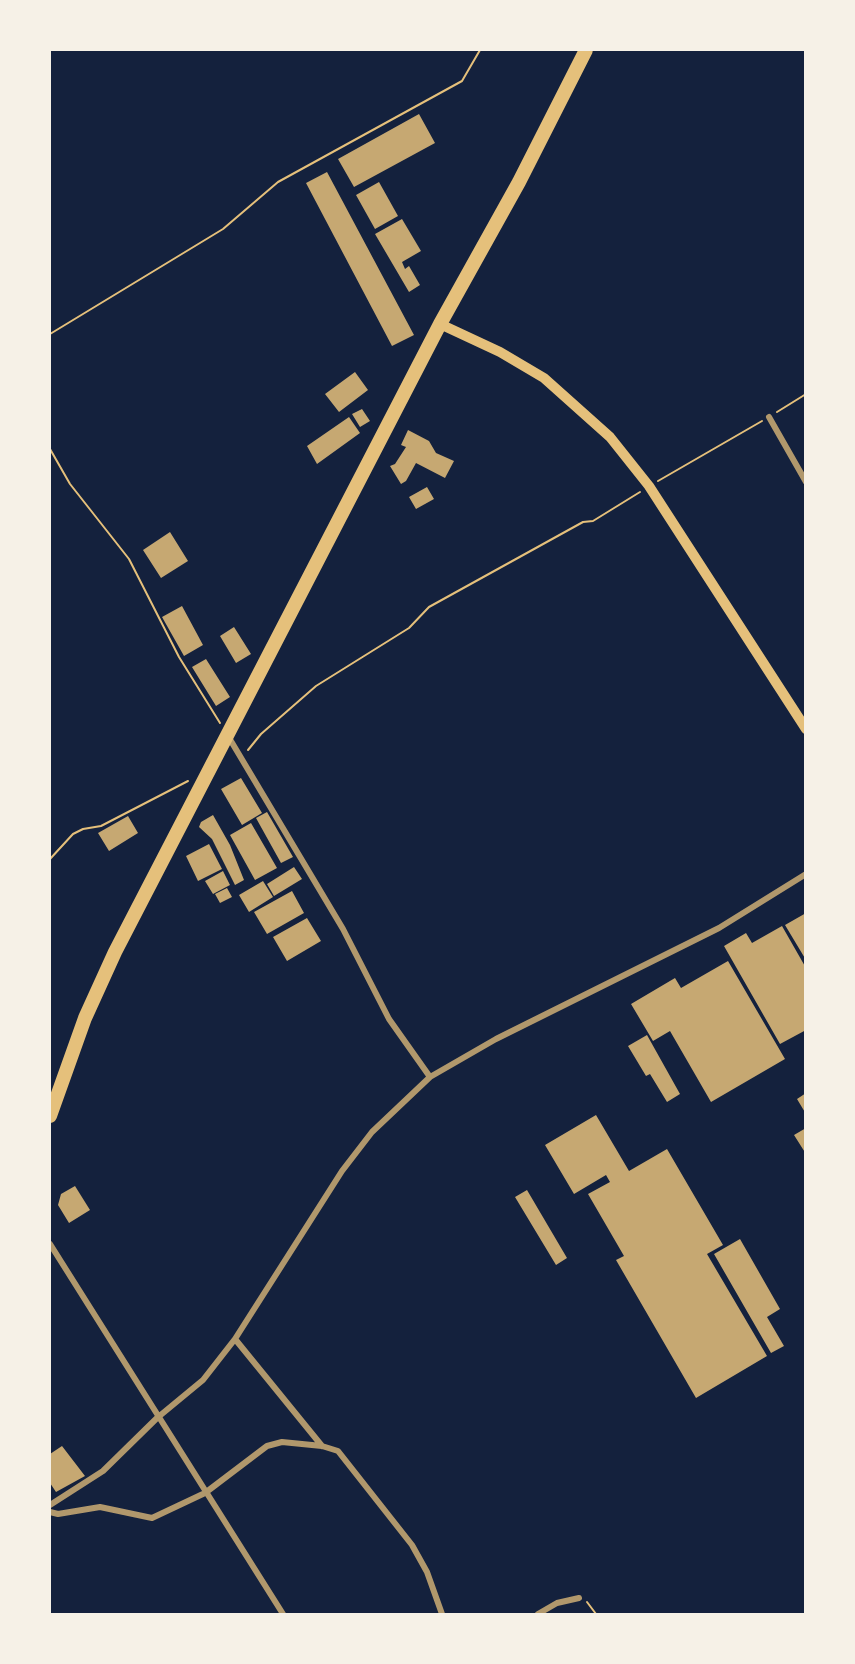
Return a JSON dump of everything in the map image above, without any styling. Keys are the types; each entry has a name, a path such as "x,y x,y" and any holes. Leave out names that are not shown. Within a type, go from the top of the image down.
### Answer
{"highway":[{"path":"50,1116 85,1018 115,952 440,324 519,182 586,50"}],"main road":[{"path":"440,324 500,351 544,378 610,437 649,486 806,729"}],"street":[{"path":"769,417 806,482"},
{"path":"228,736 343,929 389,1019 430,1077"},
{"path":"50,1505 103,1471 158,1418 203,1380 236,1339 342,1171 372,1132 430,1077 496,1039 719,928 806,874"},
{"path":"50,1244 283,1614"},
{"path":"236,1339 322,1446"},
{"path":"50,1512 58,1514 100,1507 152,1518 205,1493 267,1446 282,1442 322,1446 338,1451 412,1545 427,1572 442,1614"},
{"path":"538,1614 557,1603 579,1598"}],"path":[{"path":"50,334 223,229 278,182 462,81 480,50"},
{"path":"241,756 261,734 316,686 410,628 429,607 583,522 592,521 806,394"},
{"path":"50,449 70,484 129,559 179,657 228,736"},
{"path":"50,859 74,834 83,829 101,826 197,776 207,775"},
{"path":"579,1598 588,1603 596,1614"}],"building":[{"path":"419,114 435,143 354,187 338,159"},
{"path":"327,172 414,335 392,346 306,183"},
{"path":"379,182 398,216 375,229 356,195"},
{"path":"402,219 421,251 402,262 405,269 409,266 420,285 409,292 375,234"},
{"path":"355,372 368,390 339,412 325,394"},
{"path":"362,409 370,421 360,427 352,414"},
{"path":"349,417 360,433 317,464 307,446"},
{"path":"408,430 429,441 436,453 454,461 445,478 416,463 406,481 401,484 390,466 395,464 406,447 401,445"},
{"path":"427,487 434,499 416,509 409,497"},
{"path":"170,532 188,561 161,578 143,550"},
{"path":"182,606 203,645 184,656 162,617"},
{"path":"234,627 251,654 236,663 220,636"},
{"path":"206,659 230,697 216,706 192,667"},
{"path":"241,778 262,813 242,825 221,789"},
{"path":"267,812 293,857 281,863 256,818"},
{"path":"213,815 230,845 244,880 235,885 212,839 199,827 201,822"},
{"path":"128,816 138,833 109,851 98,833"},
{"path":"251,823 277,868 255,880 230,835"},
{"path":"209,844 222,869 198,881 186,856"},
{"path":"294,867 302,879 274,896 267,884"},
{"path":"223,871 230,885 213,894 205,881"},
{"path":"263,881 273,897 249,912 239,895"},
{"path":"227,888 232,897 220,903 215,894"},
{"path":"292,891 304,913 267,934 254,912"},
{"path":"806,913 806,960 785,925"},
{"path":"307,918 321,941 287,961 273,937"},
{"path":"782,926 806,968 806,1030 780,1044 724,946 746,933 752,943"},
{"path":"728,961 785,1059 711,1102 670,1031 653,1041 631,1004 675,978 681,988"},
{"path":"647,1035 680,1094 667,1102 650,1074 646,1076 628,1046"},
{"path":"806,1093 806,1114 797,1099"},
{"path":"596,1115 629,1171 667,1149 723,1245 707,1254 767,1356 696,1398 616,1260 624,1256 588,1194 610,1182 606,1175 574,1194 545,1145"},
{"path":"806,1128 806,1154 794,1135"},
{"path":"75,1186 90,1210 69,1223 58,1205 61,1194"},
{"path":"527,1190 567,1258 556,1265 515,1197"},
{"path":"740,1239 780,1309 767,1317 784,1346 771,1353 714,1254"},
{"path":"62,1446 85,1476 56,1492 50,1483 50,1454"}]}
